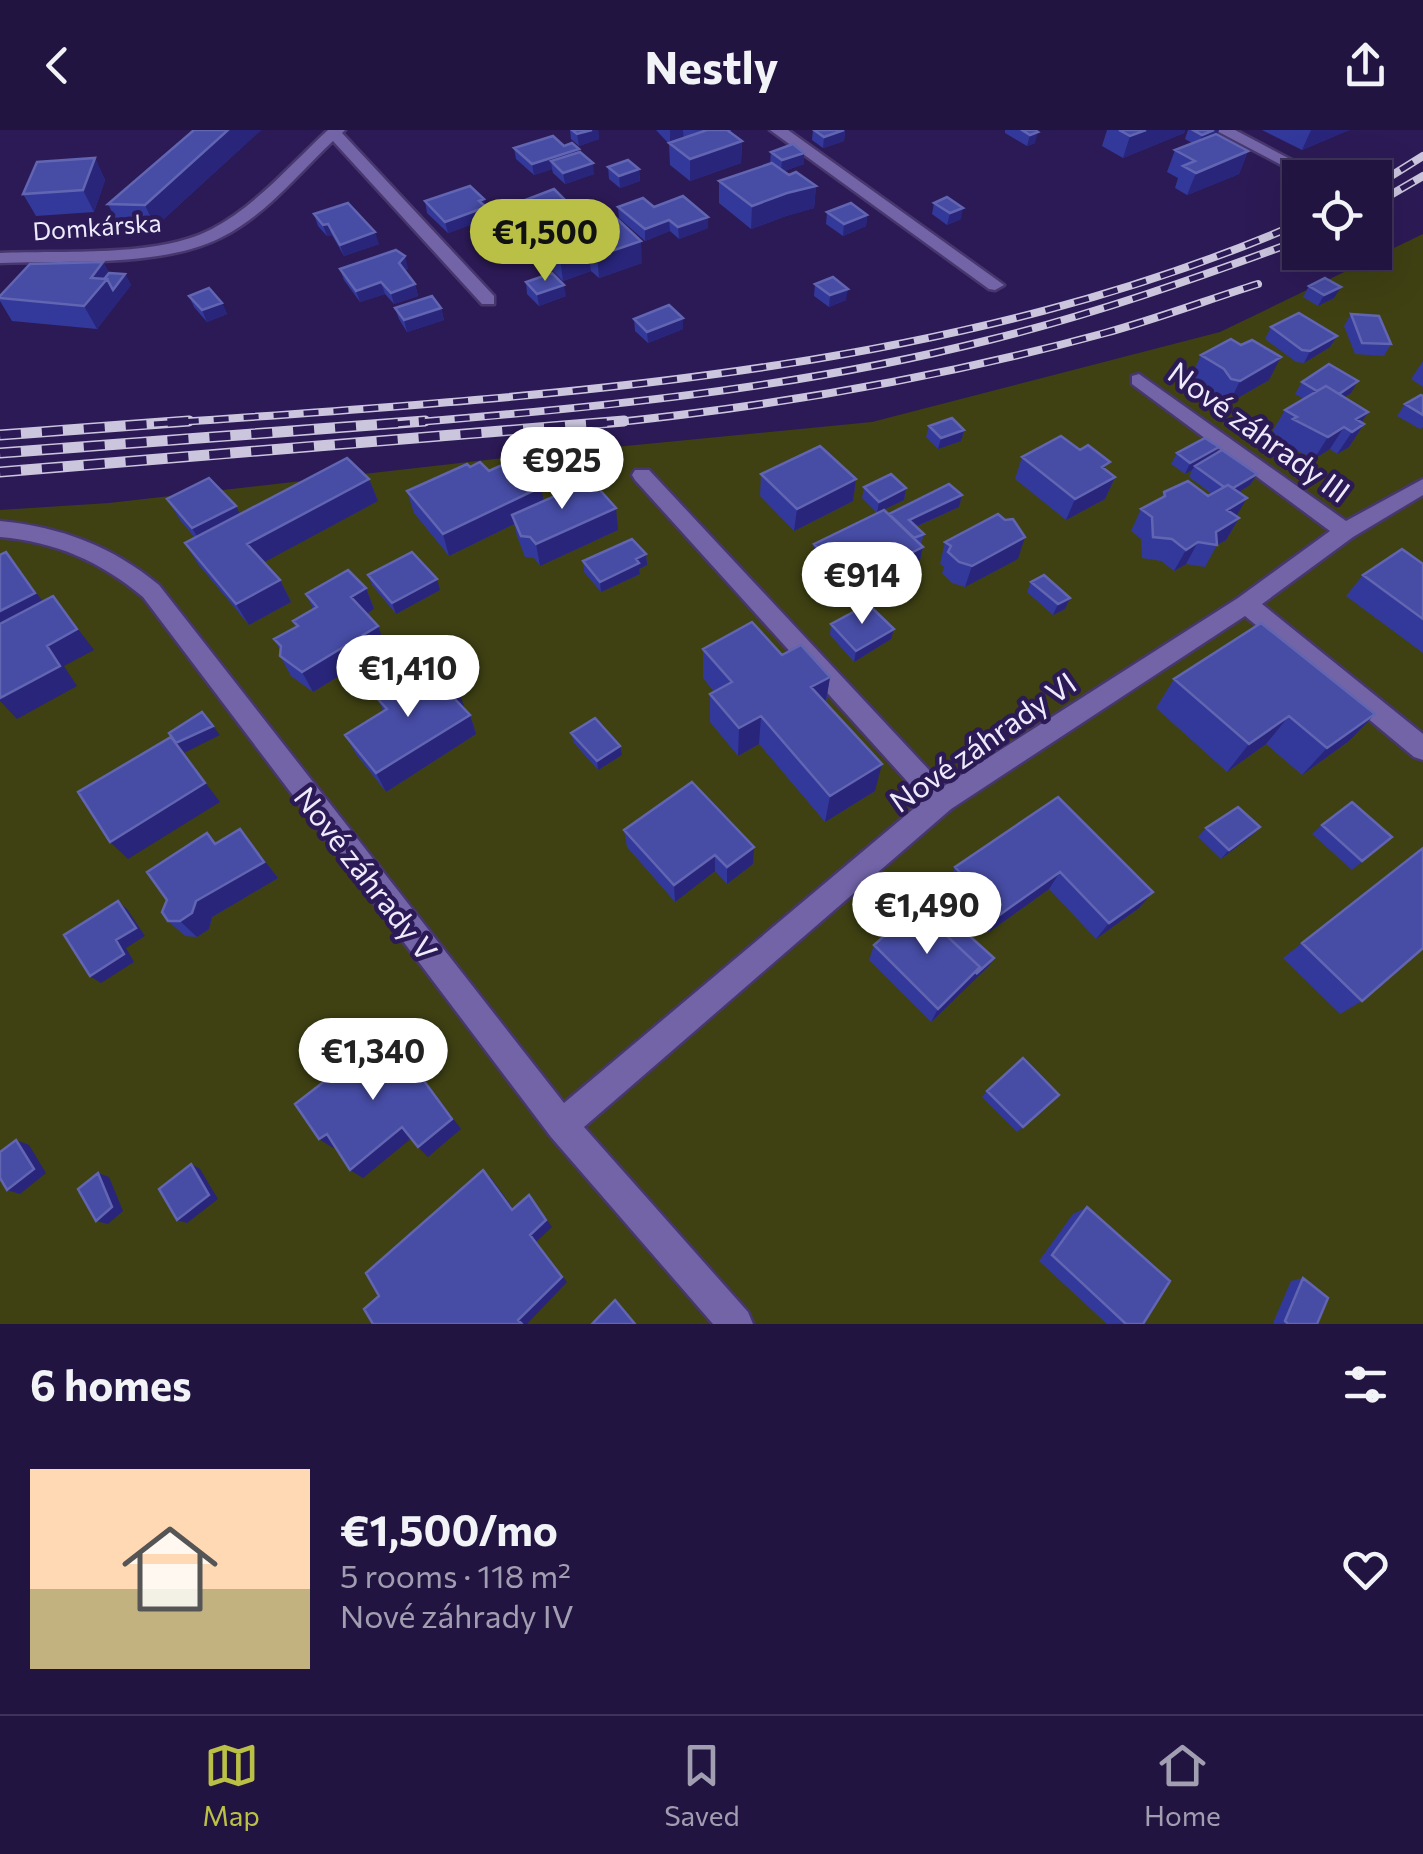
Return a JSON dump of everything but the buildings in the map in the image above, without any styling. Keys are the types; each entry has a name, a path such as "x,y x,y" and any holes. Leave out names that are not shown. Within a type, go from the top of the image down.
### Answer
{"street":[{"path":"778,130 995,285"},
{"path":"1223,130 1283,160"},
{"path":"336,131 488,300"},
{"name":"Domkárska","path":"0,258 163,249 211,236 255,204 336,131"},
{"name":"Nové záhrady III","path":"1139,380 1345,531"},
{"path":"642,475 942,801"},
{"name":"Nové záhrady VI","path":"562,1126 942,801 1246,604 1345,531 1423,486"},
{"name":"Nové záhrady V","path":"0,529 78,544 126,569 151,591 562,1126 736,1324"},
{"path":"1246,604 1423,749"}],"shaded area":[{"path":"1423,234 1423,1324 0,1324 0,510 109,503 504,458 872,422 1220,332 1348,270 1392,270 1392,249"}],"railway":[{"path":"1392,175 1423,156"},
{"path":"1392,194 1423,176"},
{"path":"154,424 591,389 737,371 881,347 1024,316 1164,275 1282,230"},
{"path":"395,424 694,394 842,372 1029,330 1282,246"},
{"path":"599,424 790,400 980,364 1124,328 1258,284"},
{"path":"0,435 189,421"},
{"path":"0,453 425,421"},
{"path":"0,472 624,421"}]}
